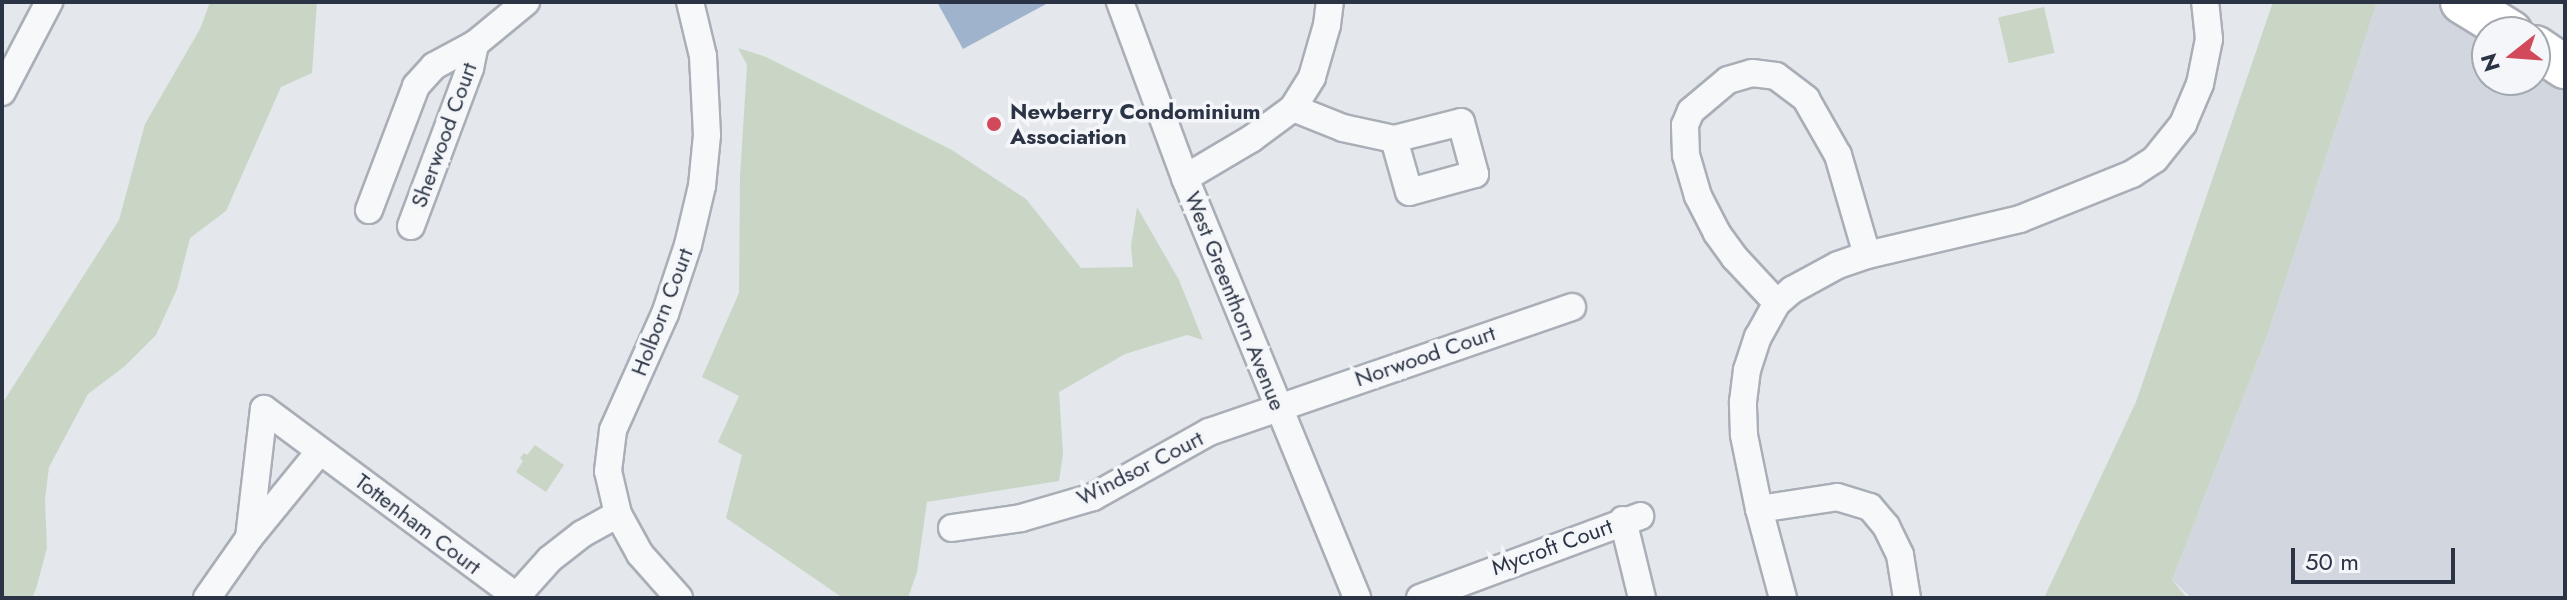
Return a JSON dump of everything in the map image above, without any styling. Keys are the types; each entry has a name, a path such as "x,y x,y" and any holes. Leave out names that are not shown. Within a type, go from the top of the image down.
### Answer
{"main road":[{"path":"2462,2 2485,16"}],"street":[{"path":"2,92 49,2"},
{"name":"Sherwood Court","path":"369,210 416,86 434,66 475,44 526,2"},
{"name":"Holborn Court","path":"679,598 640,554 618,514 608,471 613,430 665,314 688,245 702,186 707,135 703,56 690,2"},
{"name":"West Greenthorn Avenue","path":"1120,2 1185,178 1357,598"},
{"path":"1185,178 1251,139 1293,108 1312,77 1330,2"},
{"path":"1783,598 1759,509 1744,435 1743,402 1751,359 1777,303 1814,277 1867,255 2020,219 2132,174 2155,159 2183,124 2200,84 2209,39 2205,2"},
{"name":"Sherwood Court","path":"411,226 470,68 475,44"},
{"path":"1777,303 1735,258 1717,233 1698,196 1686,155 1685,125 1691,111 1728,80 1752,73 1776,76 1806,99 1838,155 1867,255"},
{"path":"1293,108 1332,125 1394,139"},
{"name":"Norwood Court","path":"1277,406 1572,307"},
{"name":"Windsor Court","path":"952,528 1021,518 1093,497 1209,432 1277,406"},
{"name":"Tottenham Court","path":"249,538 264,409 516,597"},
{"name":"Tottenham Court","path":"207,598 249,538 320,451"},
{"path":"1759,509 1837,497 1870,507 1893,539 1907,598"},
{"path":"516,597 550,559 582,534 618,514"},
{"name":"Mycroft Court","path":"1420,598 1632,518 1642,598"}],"shaded area":[{"path":"2377,2 2462,2 2474,16 2471,16 2471,96 2551,96 2551,58 2565,67 2565,598 2192,598 2172,580 2267,336"}],"green space":[{"path":"210,2 317,2 312,73 281,87 226,211 190,238 177,289 156,335 125,366 88,394 49,467 45,499 47,548 36,589 32,598 2,598 2,404 119,220 145,124 200,29"},
{"path":"2273,2 2377,2 2267,336 2172,580 2187,598 2044,598 2136,402"},
{"path":"2044,7 2055,53 2009,63 1998,18"},
{"path":"738,48 766,57 952,150 1026,199 1081,268 1133,267 1131,246 1137,207 1179,280 1203,340 1187,335 1125,354 1059,392 1063,454 1059,481 927,502 917,572 908,598 843,598 726,518 742,455 718,442 739,396 702,377 739,293 740,176 747,65"},
{"path":"535,445 564,465 546,492 516,472 523,461 520,458"}],"water":[{"path":"937,2 1048,2 1048,3 963,49"}],"place":[{"name":"Newberry Condominium Association","path":"994,124"}]}
